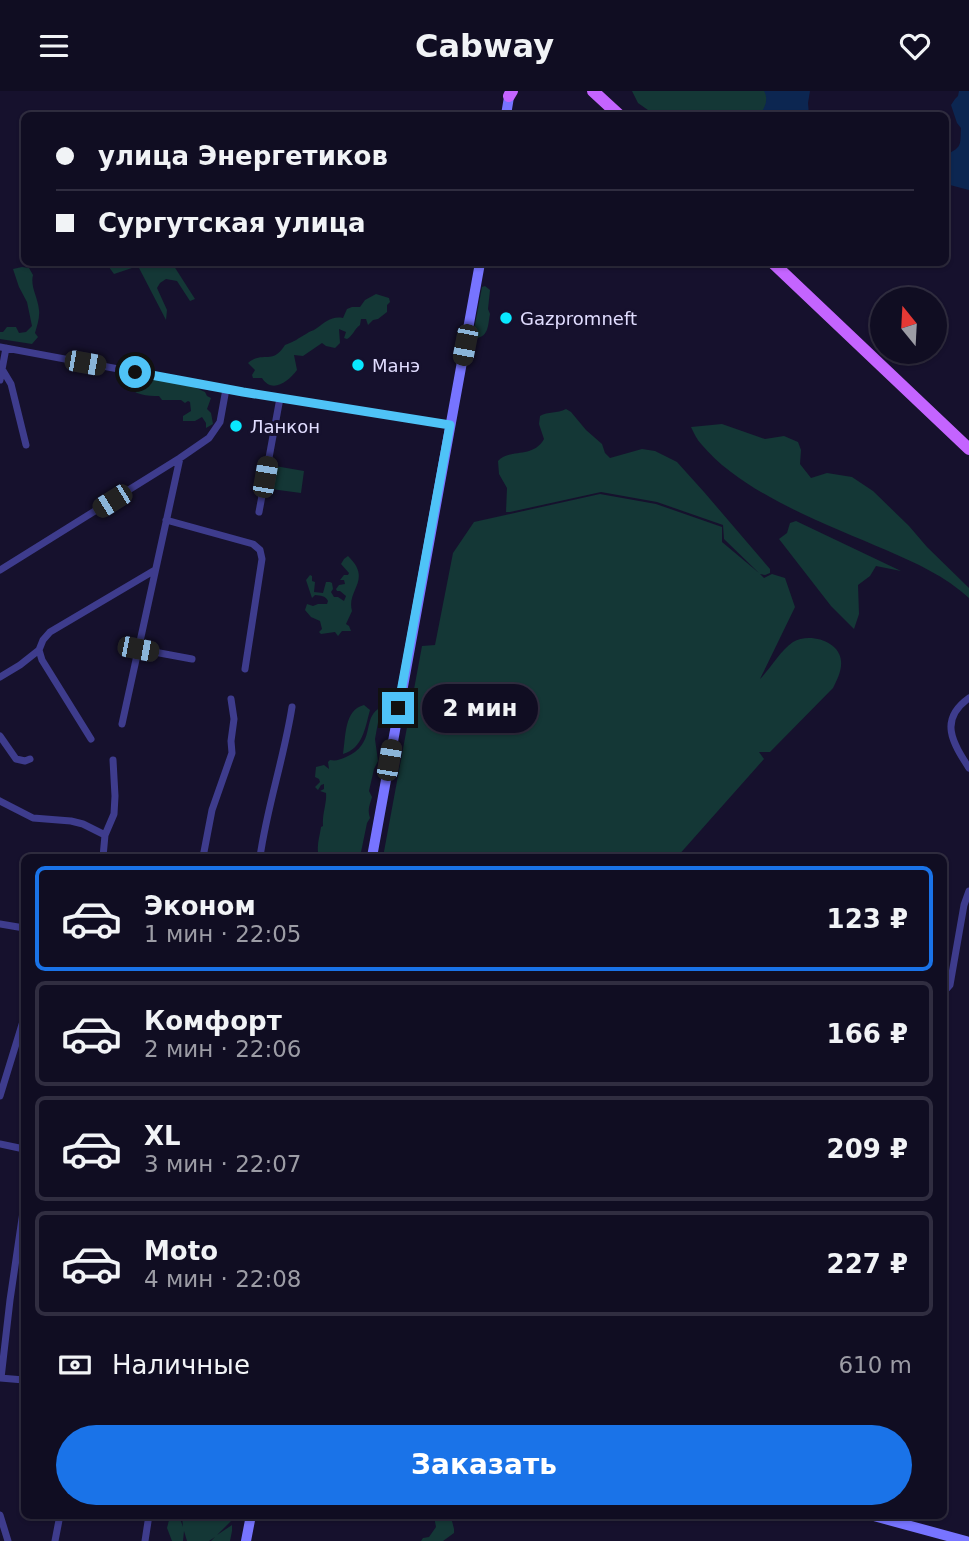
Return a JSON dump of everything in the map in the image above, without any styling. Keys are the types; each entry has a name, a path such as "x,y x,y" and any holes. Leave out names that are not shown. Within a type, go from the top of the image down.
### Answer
{"main road":[{"path":"593,91 616,112"},
{"path":"507,112 511,93"},
{"path":"373,854 479,266"},
{"path":"776,266 969,449"},
{"path":"246,1541 250,1519"},
{"path":"885,1519 966,1541"}],"street":[{"path":"0,380 3,348 226,389 450,425"},
{"path":"2,369 11,384 26,445"},
{"path":"0,570 180,459 215,432 220,422 226,389"},
{"path":"259,512 280,398"},
{"path":"122,724 180,459"},
{"path":"166,520 253,544 260,550 262,559 245,669"},
{"path":"0,677 39,650 50,632 155,570"},
{"path":"138,649 192,659"},
{"path":"39,650 42,660 91,739"},
{"path":"969,698 954,714 950,729 969,768"},
{"path":"204,854 212,810 232,754 234,719 231,699"},
{"path":"261,854 292,707"},
{"path":"0,736 13,756 20,760 30,759"},
{"path":"103,854 105,835 114,814 113,760"},
{"path":"0,801 33,818 71,821 105,835"},
{"path":"947,988 950,985 964,905 969,891"},
{"path":"0,924 21,928"},
{"path":"0,1096 21,1028"},
{"path":"0,1144 21,1148"},
{"path":"21,1225 0,1378 21,1380"},
{"path":"0,1515 8,1541"},
{"path":"55,1541 59,1519"},
{"path":"145,1541 148,1519"}],"green space":[{"path":"632,91 766,91 771,97 766,112 651,112 638,103"},
{"path":"108,266 138,266 114,274"},
{"path":"138,266 174,266 195,299 190,301 177,281 166,279 160,283 157,288 167,310 166,320"},
{"path":"29,268 33,275 39,310 35,333 38,337 32,344 0,339 0,332 7,327 16,327 19,333 26,332 32,326 27,302 13,269"},
{"path":"482,287 490,290 489,322 486,333 476,338 473,335"},
{"path":"376,294 389,298 390,302 387,312 378,319 368,325 366,319 361,319 360,325 347,339 344,338 346,332 339,329 340,343 335,348 322,343 303,356 294,355 297,370 280,385 270,385 262,378 253,378 255,370 248,363 253,359 276,355 285,345 329,320 343,318 347,309 360,307 365,300"},
{"path":"122,376 165,379 205,392 211,398 207,409 211,413 213,424 206,428 202,417 195,421 183,421 183,416 191,411 190,402 162,400 159,396 137,393 127,385 121,385 119,381"},
{"path":"566,409 571,412 602,444 610,458 642,449 655,451 677,462 770,569 770,573 760,574 764,578 772,574 785,578 795,607 760,679 788,646 807,638 823,640 835,648 841,661 838,678 833,688 770,752 759,752 764,759 680,854 384,854 422,646 435,645 453,553 474,522 600,494 656,504 722,527 722,542 759,573 724,539 723,525 657,502 601,492 506,512 507,488 499,474 498,461 539,445 544,439 539,424 540,416"},
{"path":"722,424 765,439 784,436 798,442 801,450 800,464 811,478 827,473 852,477 873,491 969,588 969,598 930,571 788,507 740,479 702,445 691,427"},
{"path":"275,466 304,471 301,493 271,489"},
{"path":"796,521 901,571 876,566 870,576 858,585 859,614 854,629 831,606 779,539 787,533 790,523"},
{"path":"348,556 355,564 359,578 352,597 352,611 346,624 351,631 342,631 338,636 335,632 321,634 320,621 305,610 307,604 327,604 328,601 321,596 315,595 312,598 306,580 312,576 312,581 315,582 314,592 323,593 326,582 332,583 331,592 334,597 344,601 346,596 336,589 345,584 344,580 340,580 349,573 341,564"},
{"path":"364,705 370,710 362,737 355,747 343,754 349,718 357,708"},
{"path":"378,709 380,711 375,739 378,761 369,791 372,797 370,818 361,854 297,854 318,852 326,793 320,791 324,789 324,784 318,790 315,787 320,782 315,777 316,767 324,765 329,769 330,760 339,760 355,752 365,739 373,714"},
{"path":"169,1519 180,1519 183,1527 182,1519 232,1519 217,1535 232,1525 230,1541 211,1541 215,1537 209,1541 187,1541 184,1531 183,1541 172,1541 167,1528"},
{"path":"435,1519 453,1519 454,1533 443,1541 421,1541 429,1537 436,1527"}],"water":[{"path":"764,91 810,91 809,112 761,112 766,104"},
{"path":"959,91 969,91 969,190 950,185 949,182 949,153 957,149 960,140 961,128 951,105"}],"place":[{"name":"Gazpromneft","path":"506,318"},
{"name":"Манэ","path":"358,365"},
{"name":"Ланкон","path":"236,426"}],"route":[{"path":"135,372 450,425 398,708"}]}
